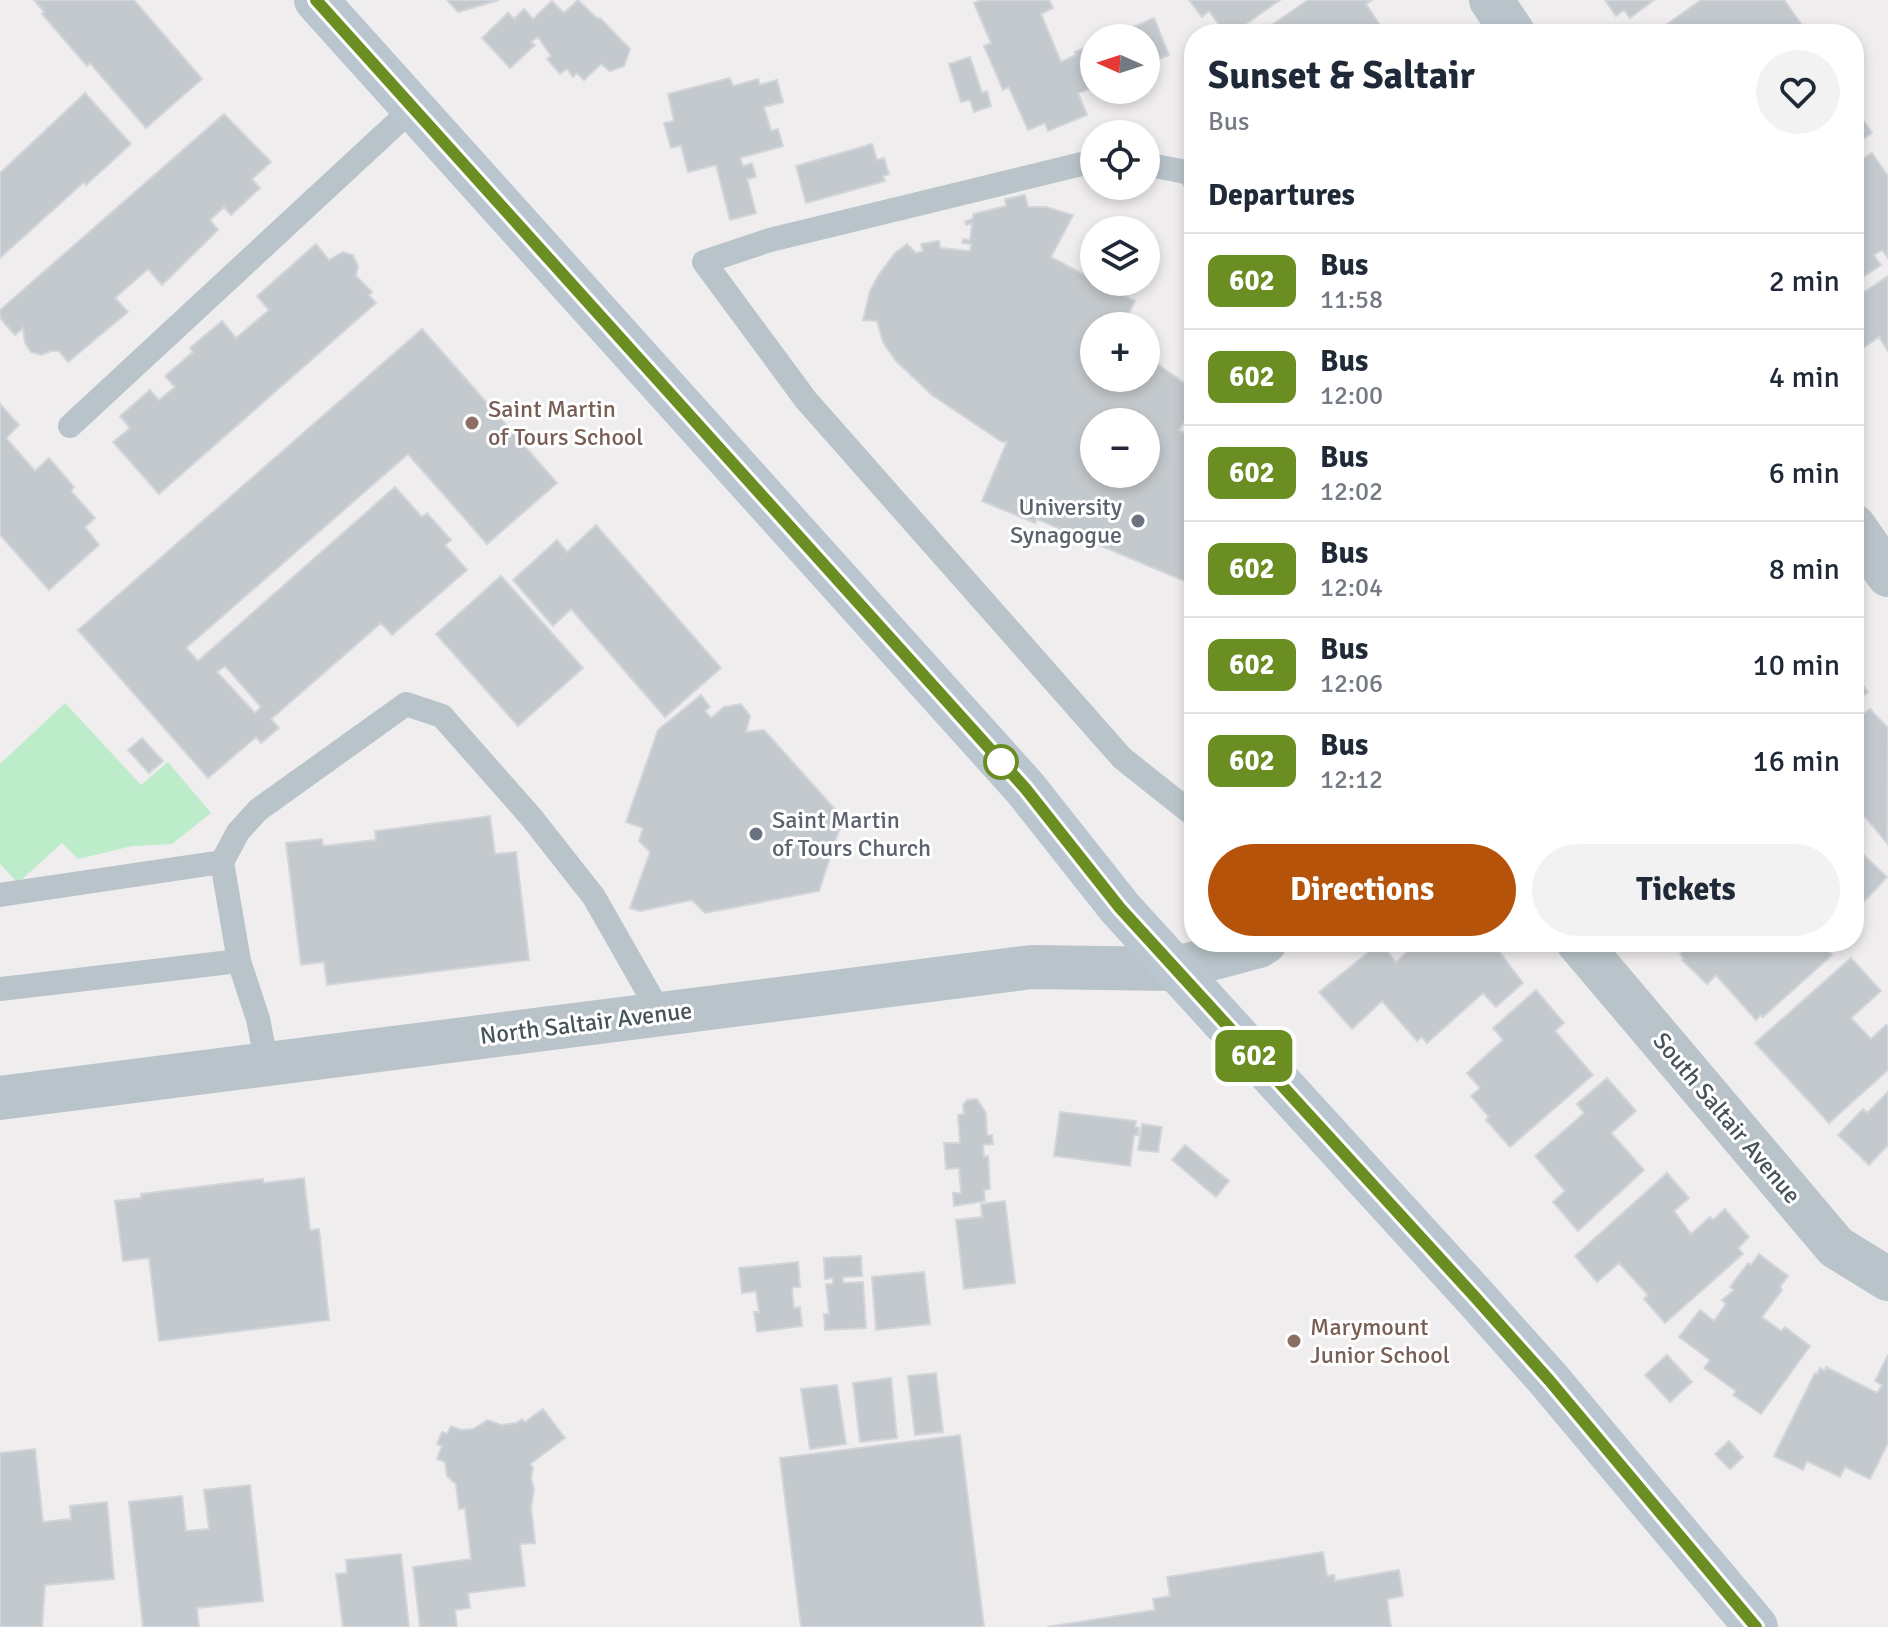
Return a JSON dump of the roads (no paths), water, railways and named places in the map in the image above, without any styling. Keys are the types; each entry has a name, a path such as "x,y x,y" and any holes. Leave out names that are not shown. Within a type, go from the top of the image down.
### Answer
{"main road":[{"path":"316,0 1025,788 1120,908 1173,969 1549,1380 1756,1627"}],"street":[{"path":"1491,0 1507,24"},
{"path":"1864,540 1888,575"},
{"path":"1173,969 1237,952"},
{"name":"South Saltair Avenue","path":"1586,952 1836,1247 1888,1279"},
{"name":"North Saltair Avenue","path":"0,1098 1032,967 1173,969"}],"lane":[{"path":"70,426 414,107"},
{"path":"1080,164 770,240 704,262 806,400 1122,758 1184,807"},
{"path":"1160,167 1184,172"},
{"path":"267,1064 258,1019 239,961 222,862 238,832 258,810 406,704 442,716 531,817 594,897 660,1013"},
{"path":"0,895 222,862"},
{"path":"0,989 239,961"}],"place":[{"name":"Saint Martin of Tours School","path":"472,423"},
{"name":"University Synagogue","path":"1138,521"},
{"name":"Saint Martin of Tours Church","path":"756,834"},
{"name":"Marymount Junior School","path":"1294,1341"}]}
